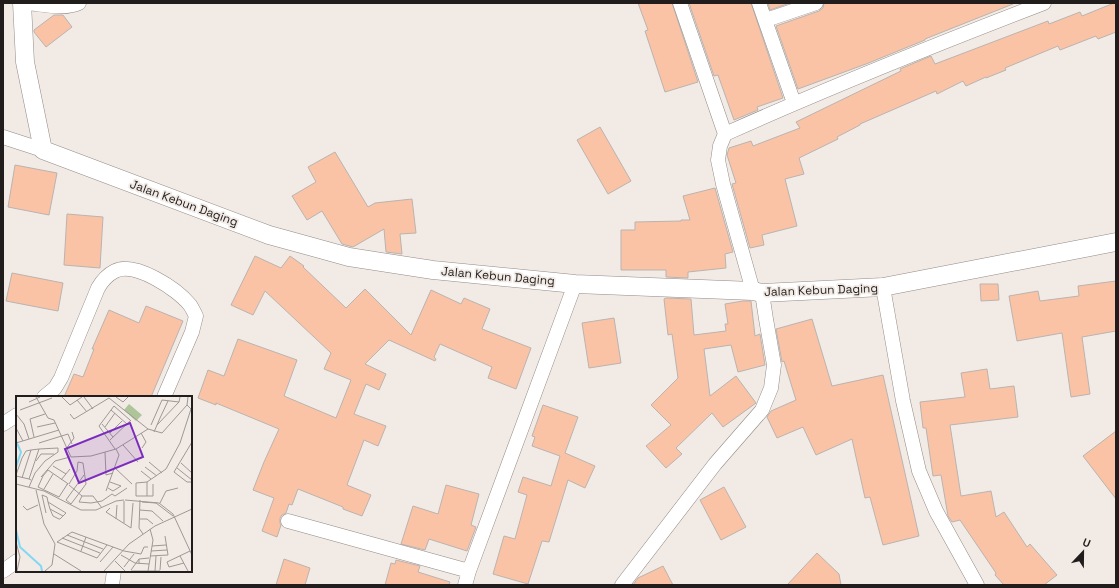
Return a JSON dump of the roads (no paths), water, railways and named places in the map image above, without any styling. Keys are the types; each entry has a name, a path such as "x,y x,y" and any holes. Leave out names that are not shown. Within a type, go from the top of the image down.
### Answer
{"street":[{"path":"3,137 43,150 25,62 22,3"},
{"path":"26,3 63,6 79,3"},
{"path":"625,583 715,464 762,410 771,388 774,366 766,319 723,184 718,160 720,146 725,134 680,3"},
{"path":"759,3 794,103"},
{"path":"766,20 816,3"},
{"path":"725,134 794,103 1044,3"},
{"name":"Jalan Kebun Daging","path":"43,150 269,235 349,257 433,270 575,284 757,292 883,287 1116,242"},
{"path":"45,396 55,388 61,378 98,288 104,278 116,270 132,269 160,281 183,298 190,305 196,316 192,332 164,396"},
{"path":"465,585 575,284"},
{"path":"883,287 903,401 919,471 936,511 976,585"},
{"path":"3,424 16,416"},
{"path":"288,521 469,571"},
{"path":"3,570 16,562"},
{"path":"112,585 114,572"}]}
